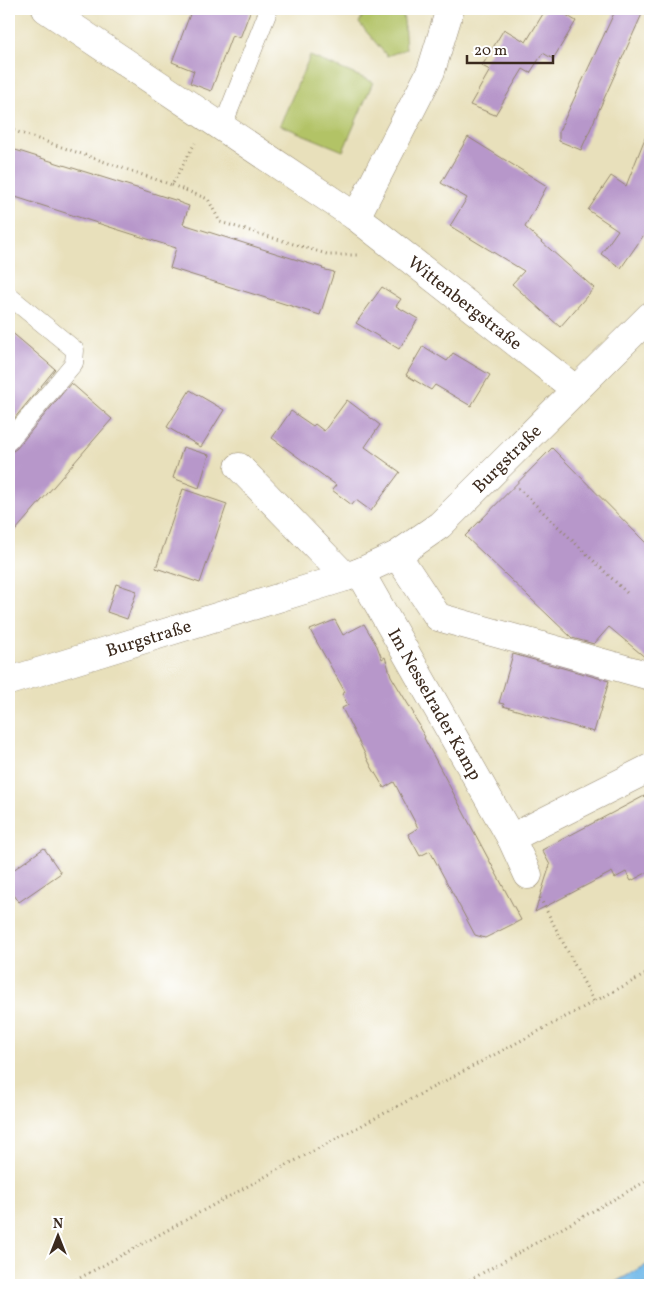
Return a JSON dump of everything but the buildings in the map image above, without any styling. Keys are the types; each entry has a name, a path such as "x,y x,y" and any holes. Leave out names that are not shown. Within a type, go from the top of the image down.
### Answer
{"street":[{"name":"Wittenbergstraße","path":"46,9 356,217 575,389"},
{"path":"356,217 431,71 450,9"},
{"name":"Burgstraße","path":"9,681 353,574 397,555 440,525 650,316"},
{"path":"239,467 353,574"},
{"path":"397,555 438,617 650,676"},
{"name":"Im Nesselrader Kamp","path":"353,574 511,838 528,875"},
{"path":"511,838 650,768"}],"lane":[{"path":"215,123 269,9"},
{"path":"9,296 75,350 74,363 9,441"}],"path":[{"path":"172,185 215,123"},
{"path":"9,129 208,199 220,222 330,255 404,256"},
{"path":"498,468 627,593"},
{"path":"528,875 594,1002"},
{"path":"67,1285 270,1174 650,972"},
{"path":"461,1285 650,1179"}],"green space":[{"path":"366,9 402,9 406,49 387,56 359,23"},
{"path":"310,56 373,82 343,151 280,125"}],"water":[{"path":"650,1263 650,1285 610,1285"}]}
